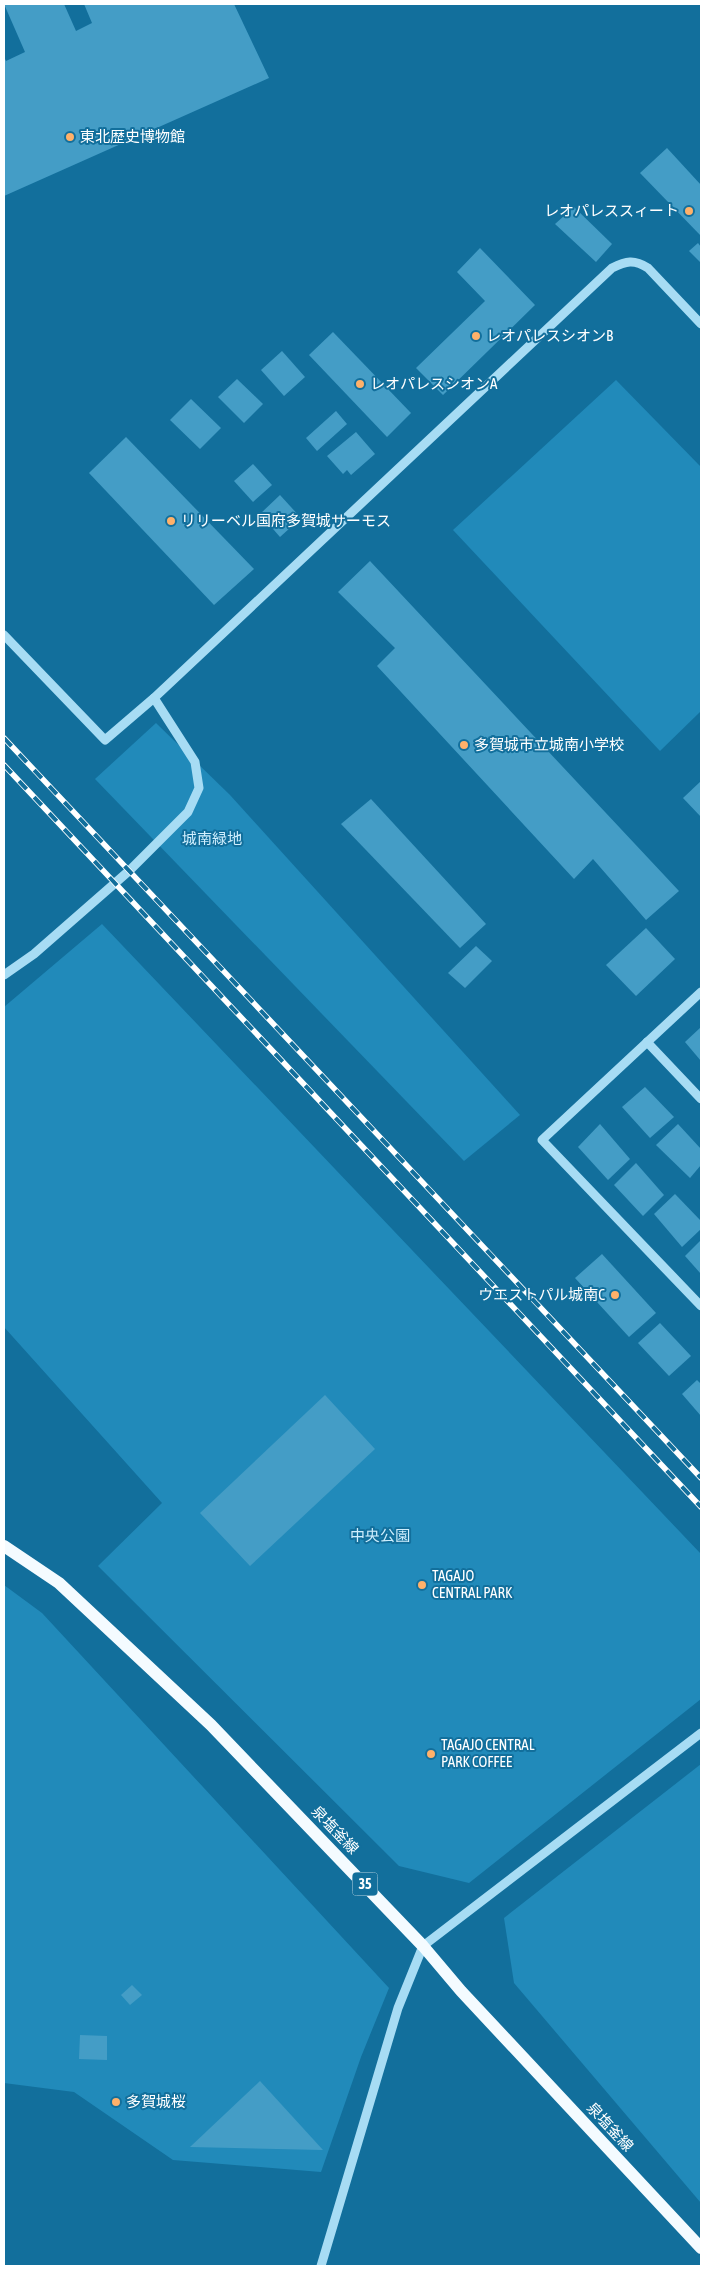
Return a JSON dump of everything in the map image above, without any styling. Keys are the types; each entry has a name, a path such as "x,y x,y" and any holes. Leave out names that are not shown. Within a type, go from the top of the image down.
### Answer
{"main road":[{"name":"泉塩釜線","path":"4,1546 59,1584 211,1725 423,1946 468,1998 701,2248"}],"street":[{"path":"4,634 105,740 154,698 612,268 626,261 638,262 648,268 701,324"},
{"path":"4,975 34,954 130,870 188,812 199,788 196,762 154,698"},
{"path":"701,992 542,1140 701,1306"},
{"path":"647,1042 701,1099"},
{"path":"321,2266 398,2008 423,1946 701,1733"}],"green space":[{"path":"616,380 701,467 701,711 660,751 453,530"},
{"name":"城南緑地","path":"156,723 230,795 520,1115 464,1161 95,779"},
{"name":"中央公園","path":"102,924 701,1554 701,1699 469,1883 399,1866 98,1566 162,1503 4,1327 4,1007"},
{"path":"4,1585 42,1613 389,1988 361,2057 321,2172 173,2160 74,2092 4,2083"},
{"path":"701,1764 701,2203 514,1983 504,1918"}],"building":[{"name":"東北歴史博物館","path":"4,4 64,4 76,31 92,23 84,4 234,4 269,78 4,196 4,57 6,61 25,52"},
{"name":"レオパレススィート","path":"667,148 701,185 701,236 640,173"},
{"path":"574,207 612,244 596,262 555,224"},
{"path":"698,243 701,247 701,263 689,251"},
{"name":"レオパレスシオンB","path":"480,248 535,305 443,395 416,368 485,301 457,272"},
{"name":"レオパレスシオンA","path":"333,332 411,413 387,437 309,355"},
{"path":"282,351 305,377 284,396 261,370"},
{"path":"237,379 263,404 244,423 218,397"},
{"path":"191,399 221,428 200,449 170,420"},
{"path":"336,411 347,424 317,451 306,438"},
{"path":"356,432 375,454 351,475 347,470 343,474 327,456"},
{"name":"リリーベル国府多賀城サーモス","path":"126,437 254,569 214,605 89,473"},
{"path":"253,464 272,485 253,502 234,481"},
{"path":"280,495 301,518 280,537 260,514"},
{"path":"370,561 679,891 646,920 593,859 574,879 377,666 395,648 338,592"},
{"path":"701,781 701,817 683,798"},
{"path":"371,799 486,924 460,948 341,824"},
{"path":"646,928 675,959 636,996 606,965"},
{"path":"476,946 492,961 465,988 448,973"},
{"path":"701,1027 701,1061 685,1042"},
{"path":"645,1087 674,1117 650,1138 622,1107"},
{"path":"600,1124 630,1159 608,1180 578,1147"},
{"path":"678,1124 701,1149 701,1165 690,1178 656,1145"},
{"path":"636,1163 664,1195 643,1216 614,1185"},
{"path":"675,1194 701,1221 701,1229 682,1247 654,1214"},
{"path":"701,1240 701,1274 685,1256"},
{"name":"ウエストパル城南C","path":"602,1254 656,1313 629,1337 575,1278"},
{"path":"660,1323 691,1356 669,1376 638,1343"},
{"path":"697,1380 701,1384 701,1416 682,1394"},
{"path":"325,1395 375,1449 250,1566 200,1513"},
{"path":"132,1985 142,1995 130,2005 121,1995"},
{"path":"80,2035 107,2036 107,2060 79,2059"},
{"path":"260,2081 323,2150 190,2147"}],"railway":[{"path":"4,738 701,1478"},
{"path":"4,765 701,1507"}],"place":[{"name":"東北歴史博物館","path":"70,137"},
{"name":"レオパレススィート","path":"689,211"},
{"name":"レオパレスシオンB","path":"476,336"},
{"name":"レオパレスシオンA","path":"360,384"},
{"name":"リリーベル国府多賀城サーモス","path":"171,521"},
{"name":"多賀城市立城南小学校","path":"464,745"},
{"name":"ウエストパル城南C","path":"615,1295"},
{"name":"TAGAJO CENTRAL PARK","path":"422,1585"},
{"name":"TAGAJO CENTRAL PARK COFFEE","path":"431,1754"},
{"name":"多賀城桜","path":"116,2102"}]}
